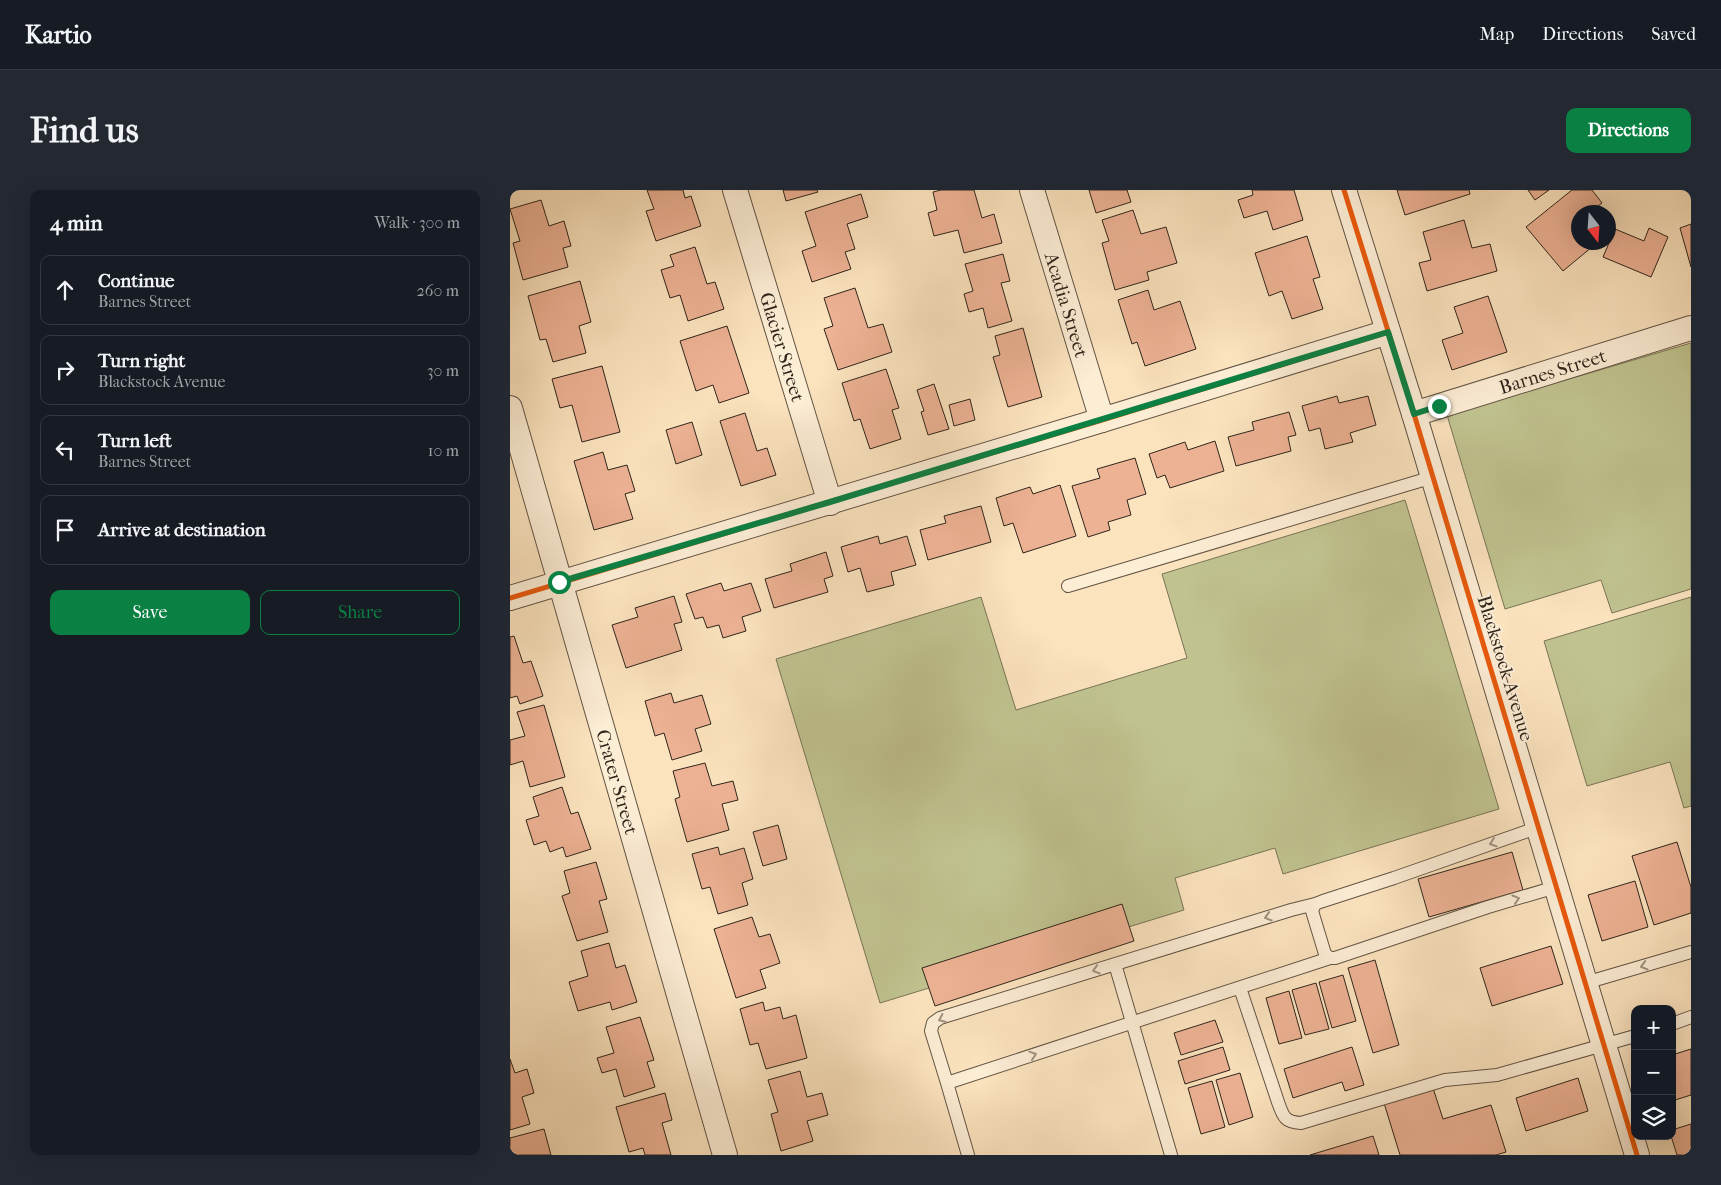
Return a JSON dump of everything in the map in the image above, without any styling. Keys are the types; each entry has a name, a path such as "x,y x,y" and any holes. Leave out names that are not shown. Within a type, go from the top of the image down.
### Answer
{"street":[{"name":"Glacier Street","path":"735,190 830,502"},
{"name":"Acadia Street","path":"1032,190 1102,420"},
{"name":"Blackstock Avenue","path":"1344,190 1414,414 1637,1155"},
{"name":"Barnes Street","path":"1414,414 1691,328"},
{"path":"510,598 1388,332"},
{"name":"Crater Street","path":"510,408 725,1155"}],"lane":[{"path":"1068,586 1433,477"},
{"path":"968,1155 931,1031 933,1023 940,1018 1291,910 1316,904 1539,827"},
{"path":"947,1083 1330,958 1342,957 1556,887"},
{"path":"1316,904 1312,911 1325,954 1330,958"},
{"path":"1585,983 1691,952"},
{"path":"1115,964 1171,1155"},
{"path":"1240,988 1283,1116 1290,1122 1301,1123 1445,1080 1497,1075 1631,1037"},
{"path":"1676,1023 1691,1018"}],"green space":[{"path":"1691,343 1691,589 1612,613 1601,580 1505,609 1447,415"},
{"path":"1405,500 1499,809 1283,874 1275,848 1175,878 1184,910 880,1003 776,659 981,597 1016,710 1187,658 1162,574"},
{"path":"1691,597 1691,806 1684,808 1670,762 1587,786 1544,641"}],"building":[{"path":"647,190 683,190 685,198 691,196 701,226 656,241 646,211 654,209"},
{"path":"783,190 817,190 818,192 786,201"},
{"path":"941,190 974,190 982,218 994,214 1002,243 964,253 958,230 934,236 928,213 937,210 933,192"},
{"path":"1089,190 1127,190 1131,202 1096,213"},
{"path":"1252,190 1294,190 1303,220 1273,230 1267,211 1244,218 1238,200 1253,195"},
{"path":"1397,190 1469,190 1470,194 1405,215"},
{"path":"1528,190 1549,190 1535,200"},
{"path":"1572,190 1592,190 1602,203 1599,205 1571,205 1571,250 1588,250 1563,271 1526,227"},
{"path":"861,194 868,217 847,224 855,249 845,252 851,269 812,282 802,251 816,246 805,212"},
{"path":"541,200 549,226 564,221 571,246 563,248 568,267 523,280 513,243 520,241 510,209"},
{"path":"1133,210 1141,234 1166,227 1177,263 1147,272 1149,280 1115,290 1102,243 1109,241 1102,220"},
{"path":"1464,220 1472,248 1490,244 1497,271 1427,291 1419,263 1431,260 1423,232"},
{"path":"1691,224 1691,267 1680,228"},
{"path":"1649,228 1668,237 1651,277 1603,257 1606,250 1616,250 1616,229 1644,241"},
{"path":"1307,236 1320,277 1313,279 1323,309 1292,319 1282,291 1269,296 1255,253"},
{"path":"695,247 707,284 715,282 724,309 688,321 680,295 670,298 661,270 674,266 670,255"},
{"path":"1003,254 1010,281 1001,283 1012,321 988,328 983,308 969,312 964,294 973,291 965,264"},
{"path":"580,281 591,322 579,326 586,353 553,362 546,339 540,340 528,296"},
{"path":"855,288 868,328 883,324 892,352 838,370 824,329 833,326 824,298"},
{"path":"1148,290 1154,310 1180,301 1196,349 1145,366 1137,342 1132,344 1118,300"},
{"path":"1488,296 1507,352 1452,370 1442,340 1463,333 1454,307"},
{"path":"727,326 749,393 719,403 713,385 696,391 680,341"},
{"path":"1023,328 1042,397 1008,407 993,357 1000,355 995,336"},
{"path":"602,366 620,432 582,442 572,405 560,408 552,379"},
{"path":"886,369 899,408 892,410 901,439 870,449 860,419 854,421 842,383"},
{"path":"934,384 949,429 928,435 921,412 924,411 917,390"},
{"path":"1337,396 1339,403 1368,396 1376,425 1350,433 1353,442 1325,449 1320,428 1309,431 1302,406"},
{"path":"970,399 975,420 954,426 949,405"},
{"path":"1289,412 1296,435 1288,437 1291,451 1236,466 1228,437 1254,430 1252,422"},
{"path":"745,413 757,451 767,448 776,475 741,486 720,421"},
{"path":"692,422 702,455 676,464 666,430"},
{"path":"1215,441 1224,471 1170,488 1165,475 1157,478 1149,454 1185,442 1188,450"},
{"path":"603,452 608,470 627,465 635,491 625,494 633,519 594,530 574,461"},
{"path":"1135,458 1146,494 1127,500 1131,515 1108,522 1110,530 1088,537 1072,486 1100,478 1097,469"},
{"path":"1060,485 1076,536 1023,553 1013,523 1004,526 996,498 1030,487 1033,494"},
{"path":"981,506 991,542 928,560 920,530 946,523 944,516"},
{"path":"878,536 880,544 907,536 916,565 891,572 894,585 867,592 860,568 848,572 841,547"},
{"path":"826,552 833,576 824,579 828,592 774,608 765,579 792,571 790,564"},
{"path":"721,583 724,591 751,583 761,611 742,617 746,631 723,638 719,625 707,628 703,617 695,619 686,594"},
{"path":"674,596 682,622 674,624 682,650 626,668 612,625 638,617 635,608"},
{"path":"514,636 523,663 531,661 543,696 520,704 517,696 510,698 510,637"},
{"path":"671,693 674,703 702,695 711,724 695,729 702,751 672,760 664,733 655,736 645,701"},
{"path":"544,705 565,777 530,787 523,761 510,765 510,740 525,736 517,712"},
{"path":"705,763 712,786 733,781 738,800 722,804 729,830 687,842 675,799 680,797 673,771"},
{"path":"562,787 571,814 578,812 591,849 566,857 563,847 550,852 546,841 534,845 526,820 539,816 533,797"},
{"path":"778,825 787,859 763,866 753,832"},
{"path":"1677,842 1691,887 1691,913 1654,925 1632,856"},
{"path":"718,847 720,855 744,848 753,879 742,883 748,905 718,914 710,887 702,889 692,854"},
{"path":"1512,852 1523,890 1429,917 1418,879"},
{"path":"596,862 607,899 599,901 608,932 577,941 562,896 570,893 564,871"},
{"path":"1635,881 1648,927 1602,941 1588,895"},
{"path":"1122,904 1134,941 935,1006 922,968"},
{"path":"752,917 759,937 770,934 780,963 760,970 766,988 736,998 714,929"},
{"path":"609,943 616,968 625,965 637,1002 612,1010 610,1002 578,1011 569,982 588,976 581,951"},
{"path":"1551,946 1563,984 1492,1006 1480,968"},
{"path":"1375,960 1399,1045 1373,1053 1348,968"},
{"path":"1343,975 1356,1021 1332,1028 1319,982"},
{"path":"1316,983 1329,1029 1305,1035 1292,990"},
{"path":"1289,991 1302,1038 1279,1044 1266,998"},
{"path":"763,1002 765,1011 780,1007 783,1019 796,1015 807,1058 766,1069 758,1043 750,1045 740,1009"},
{"path":"640,1017 654,1060 647,1062 655,1087 624,1097 616,1069 602,1073 597,1058 614,1053 606,1027"},
{"path":"1215,1020 1223,1042 1181,1055 1174,1033"},
{"path":"1223,1047 1230,1070 1185,1084 1178,1061"},
{"path":"1352,1047 1364,1085 1345,1091 1342,1082 1293,1098 1284,1069"},
{"path":"1691,1049 1691,1095 1676,1100 1676,1095 1676,1054"},
{"path":"510,1059 515,1073 527,1069 534,1093 522,1097 530,1124 510,1130"},
{"path":"800,1071 807,1097 822,1093 828,1115 807,1121 813,1141 781,1151 771,1114 778,1112 768,1080"},
{"path":"1240,1073 1253,1117 1229,1125 1216,1080"},
{"path":"1578,1078 1588,1111 1526,1131 1516,1098"},
{"path":"1212,1081 1225,1127 1201,1134 1188,1088"},
{"path":"1433,1088 1443,1119 1491,1105 1506,1152 1496,1155 1400,1155 1384,1103"},
{"path":"665,1093 672,1120 662,1123 671,1155 645,1155 643,1148 629,1152 616,1107"},
{"path":"1691,1124 1691,1155 1677,1155 1672,1140 1676,1140 1676,1129"},
{"path":"544,1129 551,1155 510,1155 510,1138"},
{"path":"1373,1136 1379,1155 1310,1155"}],"cycle path":[{"path":"1344,190 1414,414 1637,1155"},
{"path":"510,598 1388,332"}],"route":[{"path":"559,582 1102,420 1388,332 1414,414 1439,406"}]}
